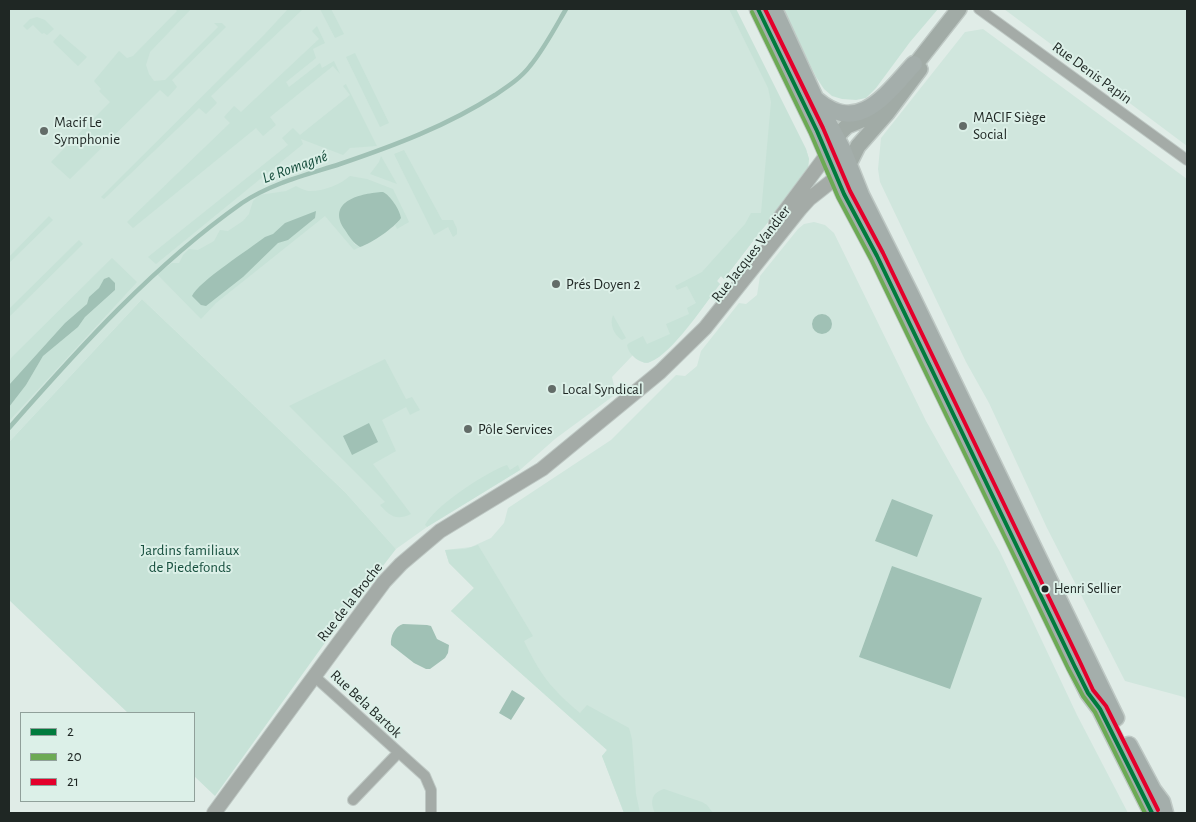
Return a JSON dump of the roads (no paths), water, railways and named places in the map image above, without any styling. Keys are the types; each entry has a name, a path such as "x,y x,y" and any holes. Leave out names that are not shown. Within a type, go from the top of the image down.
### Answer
{"main road":[{"path":"758,9 827,153 851,208 877,256 1074,665 1088,693 1100,709 1152,813"},
{"path":"774,9 815,98 849,164 861,195 1126,740 1153,790 1162,802 1166,813"},
{"path":"815,98 825,106 844,114 864,112 874,106 914,64 959,9"},
{"path":"837,177 849,164 858,146 887,113 921,68 948,23"},
{"path":"827,153 836,137 847,126 874,115 881,110 914,64"}],"street":[{"name":"Rue Denis Papin","path":"979,9 1187,160"},
{"name":"Rue Jacques Vandier","path":"678,356 703,316 811,178 827,153"},
{"name":"Rue Jacques Vandier","path":"557,457 678,356 706,328 809,198 837,177"},
{"name":"Rue de la Broche","path":"214,813 384,582 401,564 440,531 519,484 557,457"},
{"name":"Rue Bela Bartok","path":"314,676 424,776 429,783 431,813"},
{"name":"Rue Bela Bartok","path":"353,800 398,753"}],"waterway":[{"name":"Le Romagné","path":"9,428 119,308 178,253 210,227 242,203 265,190 380,150 439,126 495,95 514,82 526,70 545,46 566,9"}],"place":[{"name":"MACIF Siège Social","path":"963,126"},
{"name":"Macif Le Symphonie","path":"44,131"},
{"name":"Prés Doyen 2","path":"556,284"},
{"name":"Local Syndical","path":"552,389"},
{"name":"Pôle Services","path":"468,429"},
{"name":"Henri Sellier","path":"1045,589"}],"park label":[{"name":"Jardins familiaux de Piedefonds","path":"190,558"}]}
